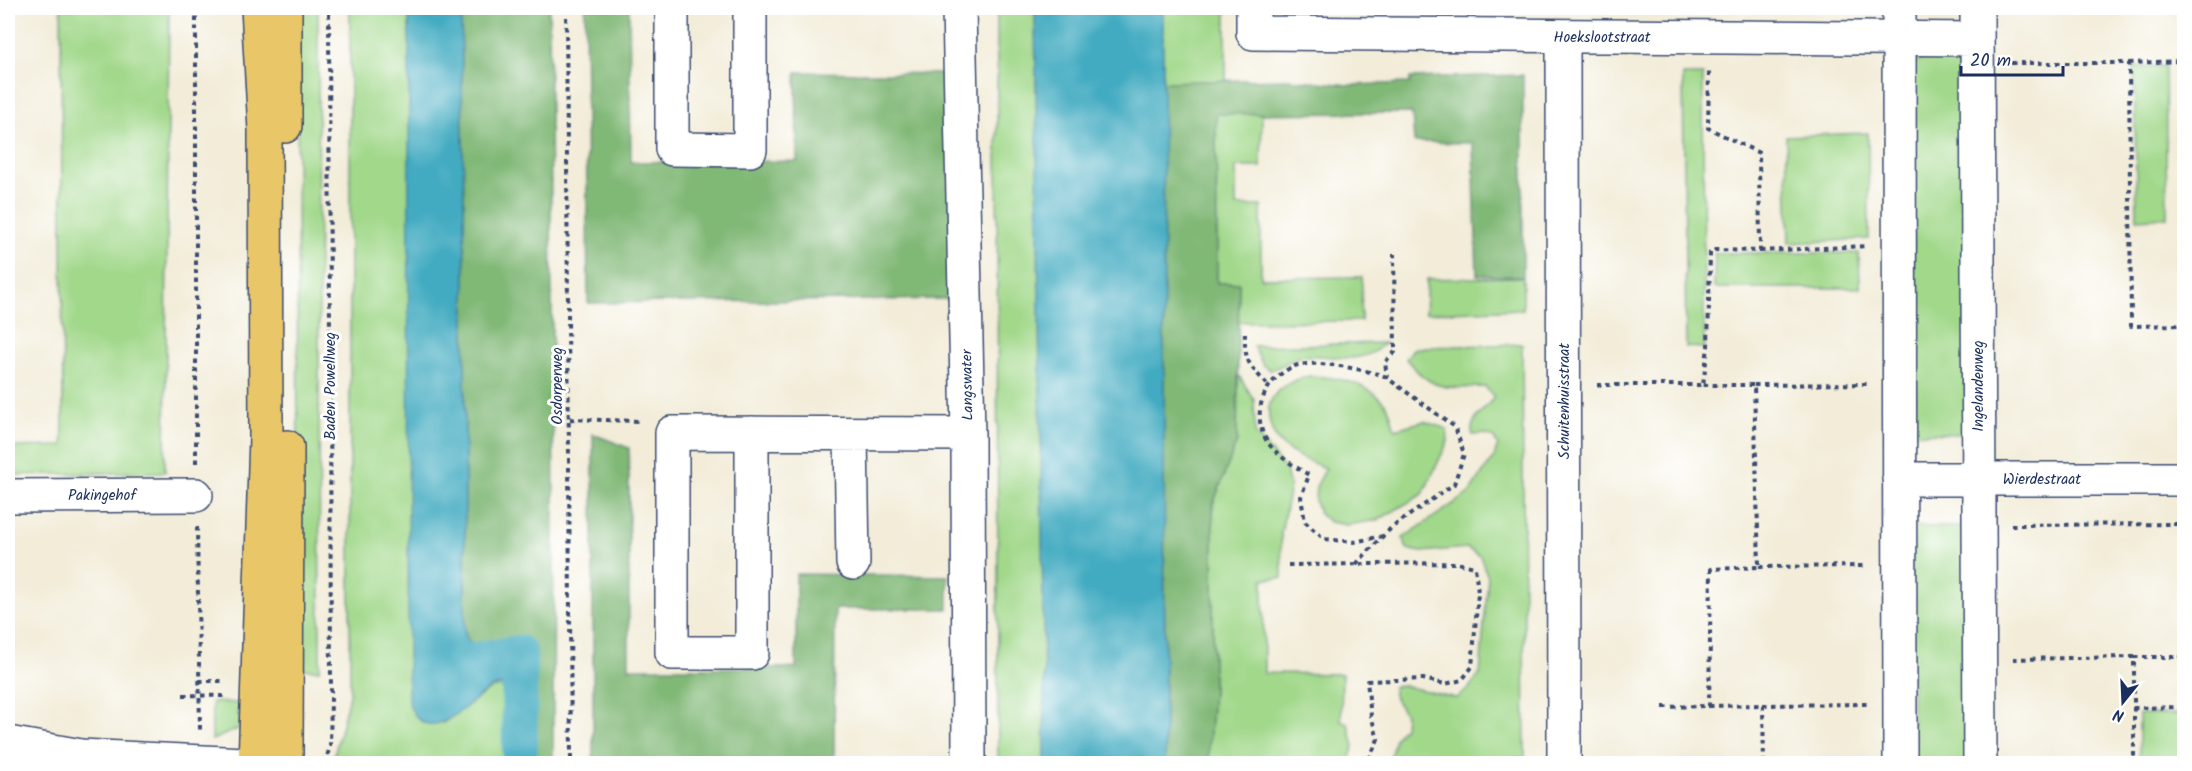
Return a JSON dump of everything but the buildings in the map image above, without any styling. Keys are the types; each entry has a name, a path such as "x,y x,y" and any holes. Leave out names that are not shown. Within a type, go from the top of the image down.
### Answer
{"main road":[{"path":"255,764 266,437 265,130 258,8"},
{"path":"285,8 286,764"}],"street":[{"path":"672,8 672,150 750,150 750,8"},
{"name":"Langswater","path":"959,8 968,434 969,764"},
{"name":"Hoekslootstraat","path":"1253,8 1253,33 1563,38 1709,37 1900,22 1977,36"},
{"path":"1900,22 1900,764"},
{"name":"Ingelandenweg","path":"1977,36 1980,764"},
{"name":"Schuitenhuisstraat","path":"1563,38 1563,764"},
{"path":"752,433 752,653 672,653 672,433 752,433 851,434 968,434"},
{"path":"851,434 854,563"},
{"name":"Wierdestraat","path":"1899,479 2184,479"},
{"name":"Pakingehof","path":"8,496 196,495"},
{"path":"8,743 81,756 201,759 244,764"}],"path":[{"path":"196,8 196,495 201,759"},
{"name":"Baden Powellweg","path":"325,764 330,746 331,699 328,8"},
{"name":"Osdorperweg","path":"566,8 571,764"},
{"path":"1977,36 2128,63 2184,61"},
{"path":"1709,37 1708,128 1759,153 1760,250"},
{"path":"2128,63 2131,326 2184,325"},
{"path":"1703,385 1708,347 1710,253 1715,250 1900,244"},
{"path":"1387,378 1385,362 1395,352 1394,254"},
{"path":"1245,333 1245,355 1252,369 1269,386"},
{"path":"1356,565 1384,536 1454,484 1464,454 1455,427 1387,378 1366,369 1294,366 1262,394 1261,416 1264,436 1291,464 1309,475 1301,497 1305,522 1324,539 1354,542 1384,536"},
{"path":"1563,385 1899,383"},
{"path":"1754,385 1758,567"},
{"path":"570,419 640,422 672,433"},
{"path":"1979,525 2184,524"},
{"path":"1288,565 1456,563 1475,567 1478,593 1472,667 1462,680 1445,684 1423,679 1367,681 1371,716 1378,739 1366,764"},
{"path":"1709,706 1710,569 1899,566"},
{"path":"2134,657 2134,764"},
{"path":"1980,659 2184,657"},
{"path":"1663,707 1900,704"},
{"path":"1764,705 1764,764"},
{"path":"2133,708 2184,707"}],"green space":[{"path":"61,8 169,8 165,472 8,475 8,447 63,446"},
{"path":"297,8 318,8 320,670 298,669"},
{"path":"350,8 409,8 410,250 443,723 492,688 515,685 515,763 332,764 350,692"},
{"path":"461,8 549,8 554,500 553,763 528,763 528,686 519,660 494,657 480,652 469,642 465,634 465,283"},
{"path":"585,8 629,8 631,162 797,161 796,72 950,74 952,299 588,303"},
{"path":"997,8 1035,8 1045,763 998,763"},
{"path":"1163,8 1226,8 1226,81 1163,82"},
{"path":"1934,56 1944,57 1963,67 1967,434 1914,433 1912,67 1918,61"},
{"path":"2165,66 2167,217 2137,219 2134,67"},
{"path":"1523,75 1523,277 1477,275 1473,143 1414,142 1412,113 1216,114 1217,283 1239,283 1237,441 1213,504 1213,690 1208,763 1165,763 1163,82 1286,79 1349,85 1410,83 1410,78"},
{"path":"1683,75 1703,75 1704,348 1686,347"},
{"path":"1216,113 1262,113 1261,167 1236,167 1236,206 1261,206 1261,278 1362,277 1361,321 1238,322 1239,283 1217,283"},
{"path":"1868,133 1869,239 1789,243 1786,136"},
{"path":"1715,253 1859,253 1860,288 1714,288"},
{"path":"1523,277 1523,309 1425,313 1427,279"},
{"path":"1385,343 1365,356 1346,358 1304,356 1270,370 1263,365 1253,346"},
{"path":"1522,344 1525,758 1390,759 1395,738 1404,727 1405,714 1395,699 1393,688 1401,685 1456,698 1467,690 1480,674 1488,577 1480,556 1467,548 1421,552 1407,549 1403,538 1469,493 1494,457 1498,445 1493,437 1483,434 1473,435 1475,420 1494,397 1485,387 1441,386 1424,377 1406,359 1413,349 1426,347"},
{"path":"1238,374 1254,400 1255,433 1286,470 1290,486 1281,533 1282,578 1263,579 1264,673 1342,674 1341,720 1348,724 1354,746 1349,760 1208,761 1213,690 1213,504 1237,441"},
{"path":"1309,376 1352,382 1371,391 1387,406 1395,429 1424,421 1447,429 1448,441 1423,494 1378,520 1347,525 1330,522 1319,514 1315,501 1316,487 1326,468 1299,457 1281,445 1272,430 1269,413 1270,404 1278,391 1292,382"},
{"path":"593,434 629,448 629,668 796,668 796,574 948,576 948,609 835,609 834,763 593,763"},
{"path":"1910,527 1968,527 1969,763 1913,763"},
{"path":"212,702 239,703 240,728 212,740"},
{"path":"2139,714 2184,714 2184,763 2139,763"}],"water":[{"path":"409,8 461,8 465,283 465,634 477,651 510,658 526,666 528,763 515,763 515,685 500,685 491,688 447,720 436,724 425,723 416,716 408,701"},
{"path":"1035,8 1163,8 1165,763 1045,763"}],"waterway":[{"path":"449,664 519,653 520,764"}]}
